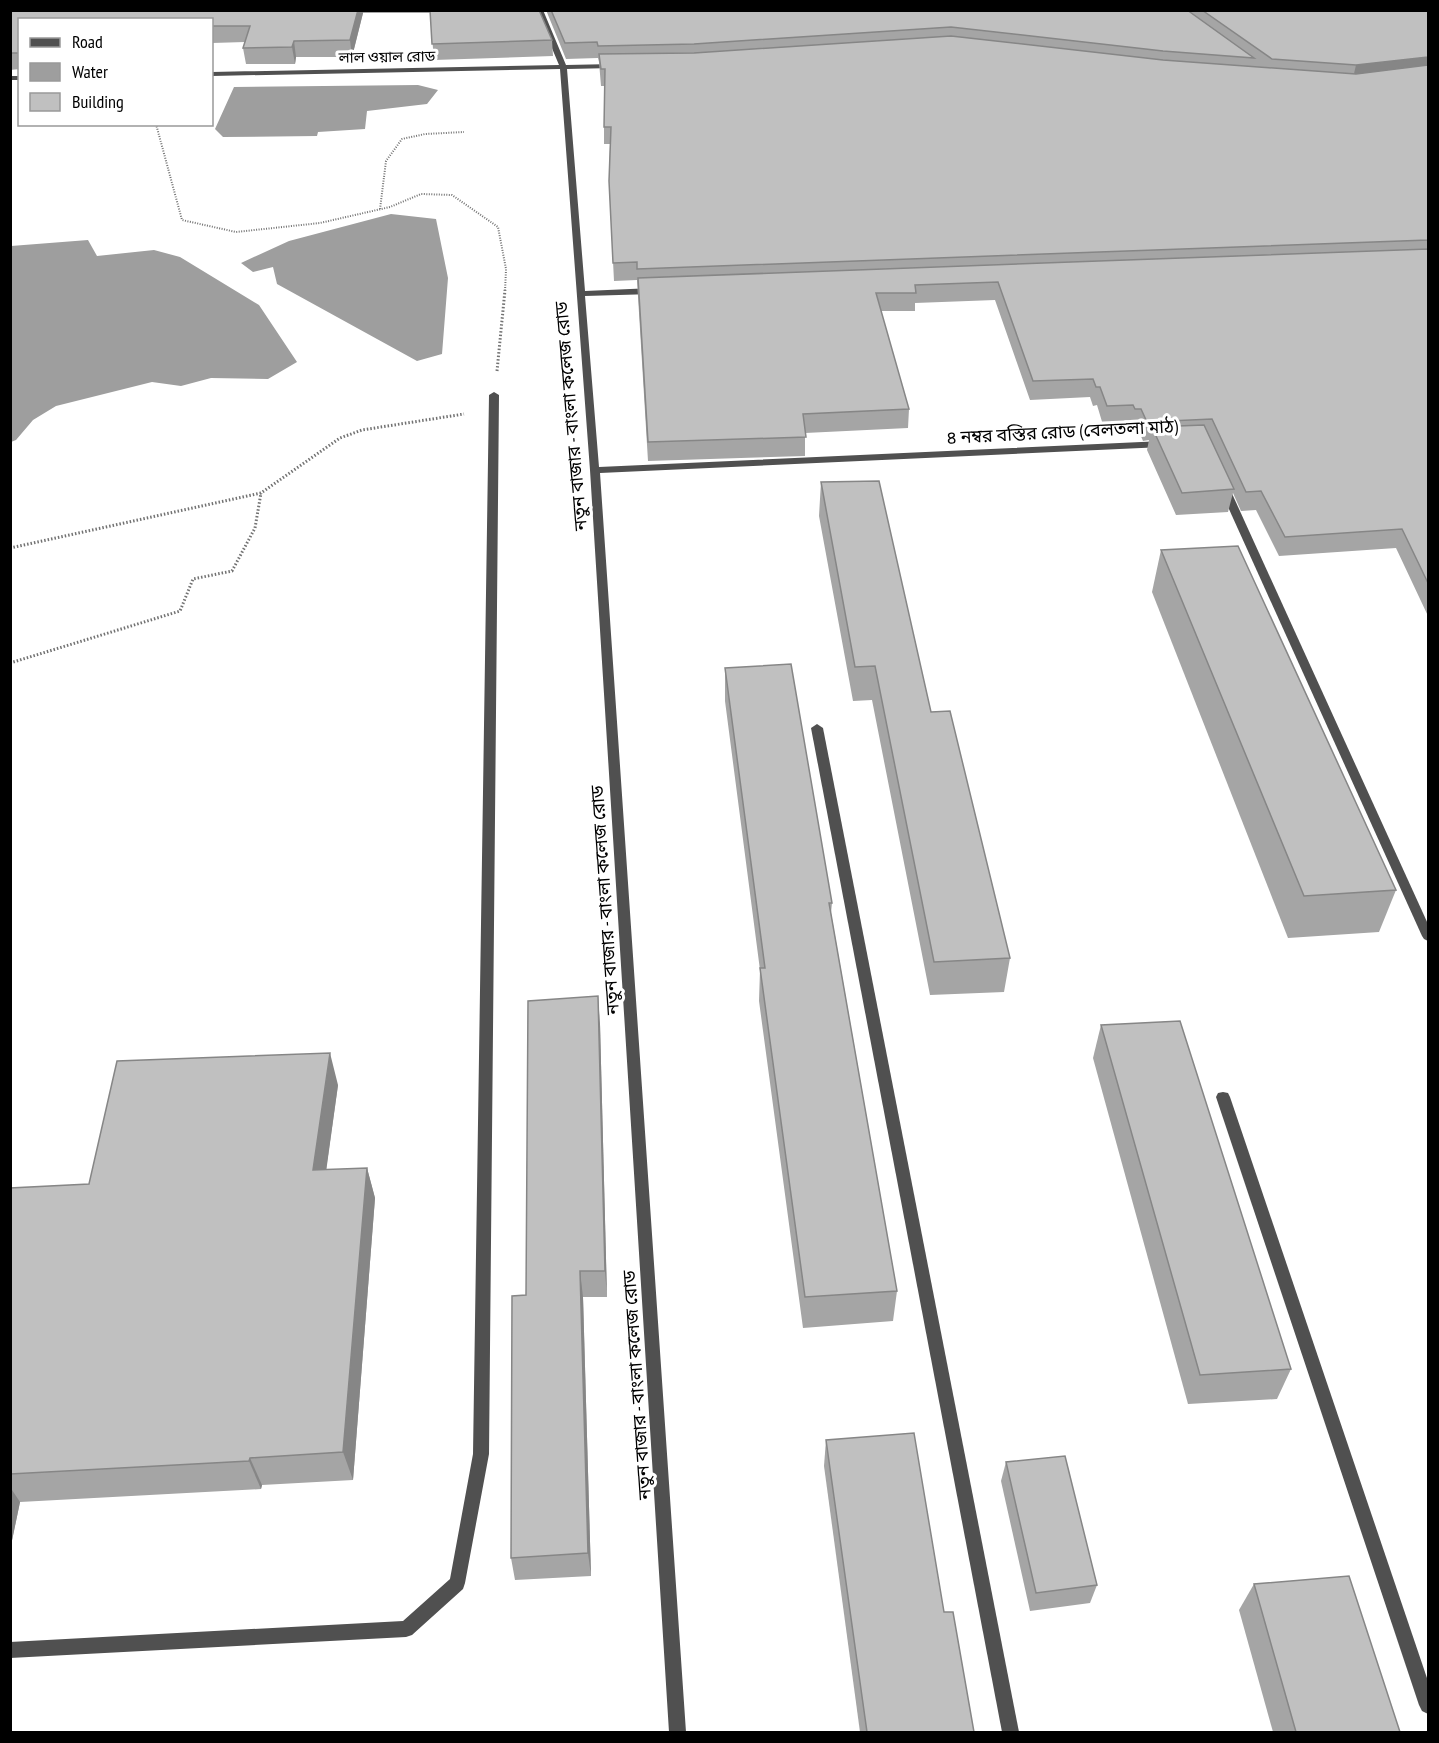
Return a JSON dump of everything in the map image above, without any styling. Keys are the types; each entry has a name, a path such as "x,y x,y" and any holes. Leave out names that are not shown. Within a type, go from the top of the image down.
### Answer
{"street":[{"name":"নতুন বাজার - বাংলা কলেজ রোড","path":"540,10 563,67 595,470 678,1732"},
{"name":"লাল ওয়াল রোড","path":"213,74 622,66"},
{"path":"580,294 663,291"},
{"path":"10,1650 406,1629 457,1583 481,1454 494,394"},
{"name":"৪ নম্বর বস্তির রোড (বেলতলা মাঠ)","path":"595,470 1171,444"},
{"path":"1218,474 1428,936"},
{"path":"817,728 1011,1732"},
{"path":"1223,1097 1428,1705"}],"path":[{"path":"10,549 261,493 340,438 362,430 476,412 494,394 504,315 506,269 498,227 452,195 421,194 380,210 320,223 236,232 182,220 157,126"},
{"path":"380,210 386,161 402,139 425,134 464,132"},
{"path":"10,663 180,611 193,579 232,571 255,528 261,493"}],"water":[{"path":"418,85 438,90 427,104 367,111 365,129 318,132 317,136 223,137 215,129 234,87"},
{"path":"391,214 436,219 448,278 442,354 417,361 277,284 273,267 253,272 241,263 289,241"},
{"path":"88,240 97,256 154,250 180,257 259,305 297,362 268,379 211,378 181,386 152,382 56,406 33,420 16,440 11,442 11,246"}],"building":[{"path":"10,10 358,10 350,40 294,41 292,47 243,48 250,26 213,26 213,18 18,18 18,53 10,53"},
{"path":"430,10 539,10 552,40 432,44"},
{"path":"551,10 1187,10 1254,58 1163,51 951,27 694,44 598,46 597,42 565,43"},
{"path":"1202,10 1428,10 1428,57 1356,65 1272,59"},
{"path":"951,36 1163,60 1356,74 1428,65 1428,240 637,269 637,262 613,263 609,181 611,127 604,127 605,69 601,69 599,54 694,53"},
{"path":"1428,249 1428,583 1402,529 1285,537 1261,491 1246,492 1212,419 1147,422 1141,409 1135,409 1133,405 1107,406 1100,387 1096,387 1093,379 1033,381 998,282 915,285 916,293 876,293 909,409 803,414 806,437 648,442 638,278"},
{"path":"1204,425 1234,489 1182,493 1152,427"},
{"path":"879,481 931,712 950,711 1010,958 934,962 875,666 855,667 821,482"},
{"path":"1238,546 1396,890 1304,896 1161,550"},
{"path":"791,664 832,903 829,903 897,1291 805,1297 760,968 765,968 725,668"},
{"path":"598,996 605,1271 580,1271 588,1553 511,1558 512,1296 526,1295 528,1001"},
{"path":"1180,1021 1291,1369 1200,1375 1101,1025"},
{"path":"330,1053 313,1170 367,1168 343,1452 250,1458 249,1461 10,1474 10,1188 89,1184 117,1061"},
{"path":"914,1433 944,1612 953,1612 974,1732 867,1732 826,1440"},
{"path":"1065,1456 1097,1585 1036,1593 1006,1462"},
{"path":"1349,1576 1400,1732 1296,1732 1254,1584"}]}
